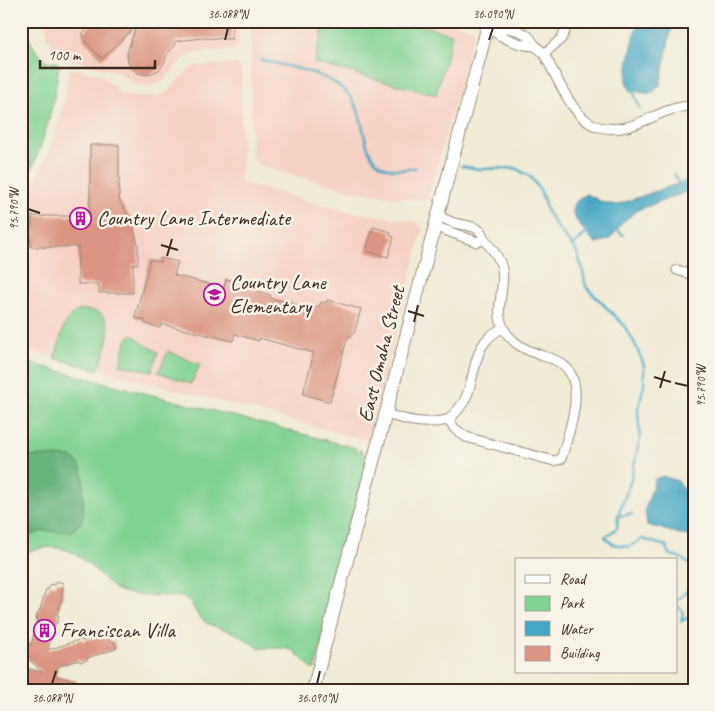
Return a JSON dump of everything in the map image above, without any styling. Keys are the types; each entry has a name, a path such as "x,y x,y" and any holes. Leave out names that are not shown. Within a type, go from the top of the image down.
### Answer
{"main road":[{"name":"East Omaha Street","path":"313,690 488,24"}],"street":[{"path":"544,54 561,39 570,21"},
{"path":"488,24 504,38 527,46 535,46 544,54 563,91 581,115 597,127 619,130 641,123 671,109 694,106"},
{"path":"436,221 470,227 481,232 484,240 493,248 502,268 503,280 499,305 503,328 514,342 530,352 555,360 569,370 576,387 573,417 561,459 554,461 466,437 455,429 448,420"},
{"path":"436,221 466,238 477,242 484,240"},
{"path":"466,238 470,227"},
{"path":"677,270 694,275"},
{"path":"386,414 418,423 448,420 457,412 467,395 476,361 486,339 503,328"}],"shaded area":[{"path":"44,21 238,21 239,43 235,50 193,53 182,60 163,81 150,86 137,85 115,71 89,65 70,58 59,51 46,37 47,31"},
{"path":"251,21 445,21 475,29 428,199 417,200 353,191 257,165 251,153"},
{"name":"Country Lane Elementary","path":"237,64 241,68 242,165 239,182 349,212 415,221 423,228 368,439 365,440 21,349 21,209 50,150 63,106 69,71 74,68 101,75 122,94 136,97 159,96 169,91 194,66"}],"green space":[{"path":"21,21 23,21 26,33 32,43 46,62 57,62 59,66 54,98 46,129 35,160 21,189"},
{"path":"325,21 405,21 452,34 436,95 314,63"},
{"path":"81,310 99,313 104,316 107,322 107,343 98,370 54,358 66,323 74,313"},
{"path":"130,335 137,337 141,342 158,352 152,371 120,365 126,341"},
{"path":"168,351 200,365 191,384 158,372"},
{"path":"21,361 349,446 356,448 356,452 361,450 367,459 315,669 312,669 293,650 259,648 235,633 208,624 199,617 189,601 182,597 139,595 117,590 88,564 71,552 54,547 21,554"},
{"path":"28,457 71,457 80,465 83,476 83,518 79,525 71,532 44,531 21,537 21,461"}],"water":[{"path":"638,21 673,21 660,85 650,93 631,91 626,82"},
{"path":"685,181 694,182 692,190 638,210 623,222 610,239 597,244 575,219 573,214 576,202 587,194 602,202 616,205"},
{"path":"663,476 678,481 694,504 694,538 647,525 645,510 655,479"}],"building":[{"path":"95,21 232,21 232,39 203,38 176,41 175,46 167,54 159,70 147,75 138,73 130,67 128,62 127,53 136,26 102,59 83,39 84,35 82,34"},
{"name":"Country Lane Intermediate","path":"90,145 119,145 119,200 132,220 138,245 138,264 133,264 133,293 99,293 99,284 78,284 78,247 31,247 30,226 32,226 32,216 90,216"},
{"path":"373,227 391,232 390,236 394,237 388,257 366,251"},
{"path":"161,258 178,262 174,275 224,288 226,279 234,281 233,285 271,295 270,298 313,309 320,305 321,302 326,303 327,300 361,309 354,333 347,339 330,402 303,394 314,353 259,338 259,341 235,334 233,341 161,324 160,328 144,323 145,320 135,318 150,259 160,262"},
{"name":"Franciscan Villa","path":"57,581 63,583 63,594 57,615 59,615 57,623 55,623 48,650 82,639 82,641 101,636 101,639 108,637 110,642 114,641 116,649 87,658 87,660 80,662 79,660 58,666 56,676 77,681 76,684 92,688 92,690 25,690 26,686 21,685 21,667 42,672 21,652 21,636 31,645 38,618 36,618 46,589 48,590 50,584 55,585"}],"waterway":[{"path":"261,60 317,74 337,85 346,92 355,104 372,157 381,165 394,169 415,168"},
{"path":"633,91 640,108"},
{"path":"461,166 479,169 515,168 531,177 541,192 547,211 557,227 576,250 586,287 623,324 635,344 644,365 644,385 638,410 640,438 631,479 618,516 617,528 605,537 613,544 629,547 642,539 666,546 669,554 681,558 694,567"},
{"path":"674,174 679,184"},
{"path":"617,230 623,235"},
{"path":"573,246 586,233"},
{"path":"618,516 632,514"},
{"path":"678,599 694,585"},
{"path":"678,606 683,612 681,621 694,615"}],"place":[{"name":"Country Lane Intermediate","path":"81,218"},
{"name":"Country Lane Elementary","path":"214,294"},
{"name":"Franciscan Villa","path":"44,630"}]}
